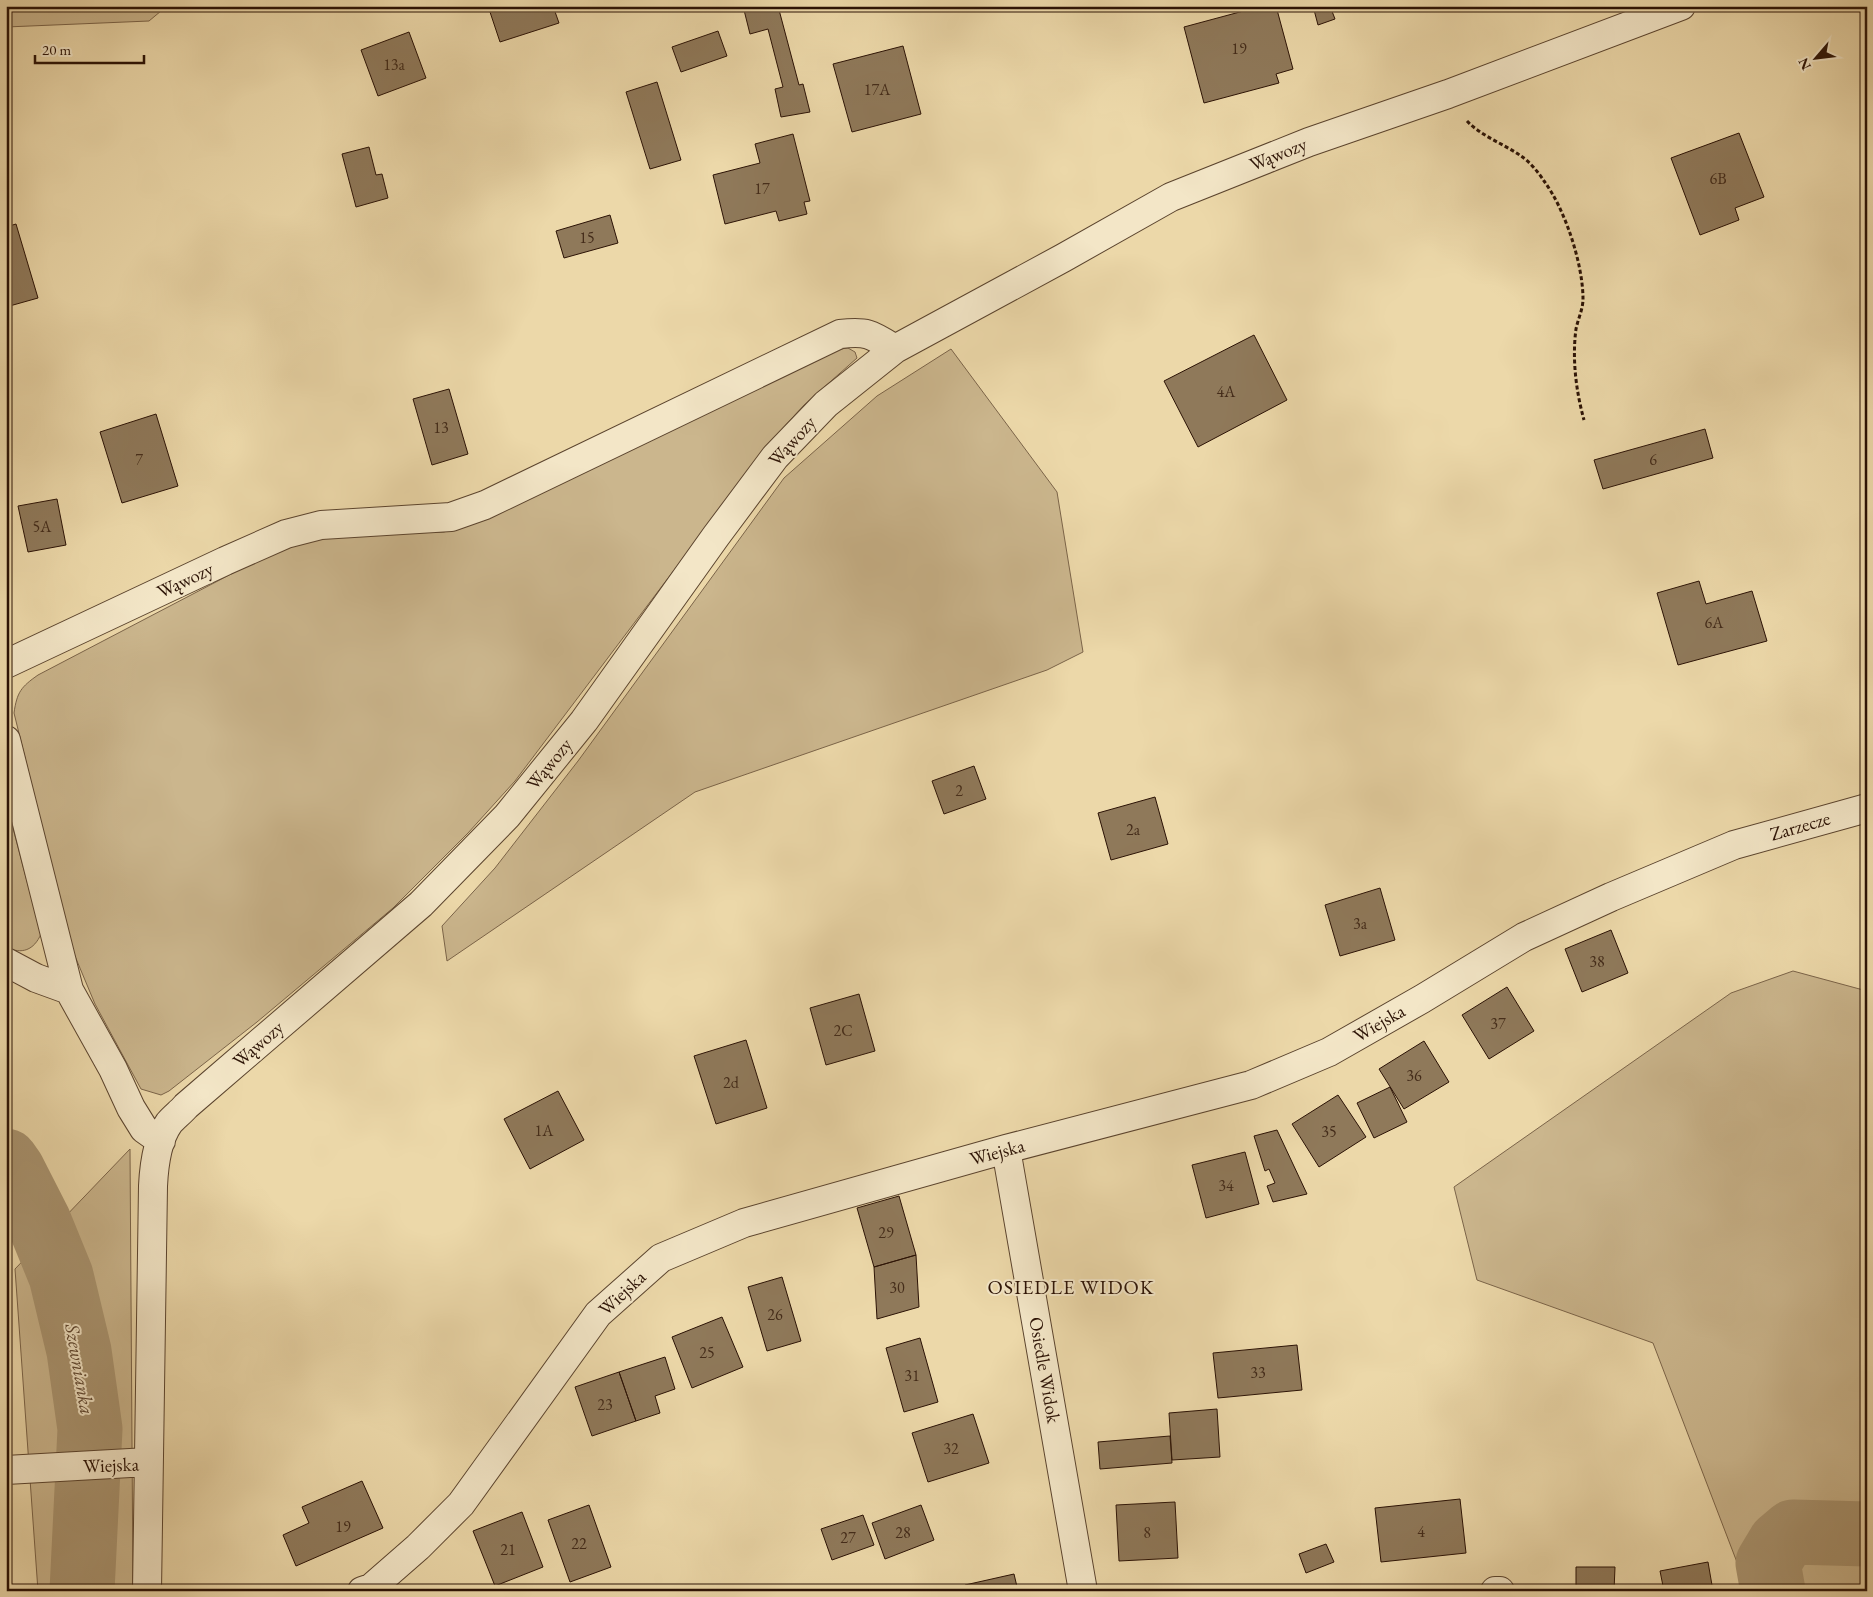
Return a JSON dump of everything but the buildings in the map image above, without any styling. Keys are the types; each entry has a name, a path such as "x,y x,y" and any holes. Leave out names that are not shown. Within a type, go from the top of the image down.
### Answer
{"street":[{"name":"Wąwozy","path":"148,1462 153,1186 160,1141 169,1123 186,1106 421,904 508,816 584,722 716,536 776,457 826,404 895,348 1063,258 1171,197 1309,142 1448,94 1682,6"},
{"name":"Wąwozy","path":"6,664 286,534 321,525 451,517 485,505 840,334 861,332 874,335 895,348"},
{"path":"6,740 69,990 113,1070 131,1108 144,1129 160,1141"},
{"name":"Zarzecze","path":"1734,845 1867,808"},
{"name":"Wiejska","path":"362,1591 371,1588 418,1547 460,1504 598,1314 661,1258 744,1223 1006,1150 1251,1085 1328,1052 1422,999 1524,937 1734,845"},
{"path":"6,962 36,978 69,990"},
{"name":"Osiedle Widok","path":"1006,1150 1084,1591"},
{"name":"Wiejska","path":"19,1469 148,1462 147,1591"},
{"path":"1495,1591 1500,1591"}],"path":[{"path":"1448,94 1468,122 1523,157 1545,181 1568,228 1579,263 1583,300 1576,330 1575,362 1577,396 1584,420"}],"shaded area":[{"path":"6,6 167,6 149,21 6,27"},
{"path":"848,348 855,352 857,358 804,405 773,439 515,781 468,833 393,908 257,1022 169,1091 161,1095 141,1089 95,1004 72,949 14,713 18,695 24,687 38,675 256,561 317,536 444,532 474,523 840,349"},
{"path":"951,349 1057,492 1083,652 1047,670 695,792 447,961 442,926 495,868 578,761 784,478 877,396"},
{"path":"6,802 41,934 35,944 22,951 6,947"},
{"path":"1793,971 1867,991 1867,1591 1748,1591 1653,1343 1477,1280 1454,1187 1731,993"},
{"path":"130,1149 133,1591 38,1591 15,1269"}],"waterway":[{"name":"Szewnianka","path":"6,1161 39,1222 61,1276 79,1351 90,1429 82,1591"},
{"name":"Szewnianka","path":"1773,1591 1768,1563 1780,1543 1793,1532 1867,1534"}],"district":[{"name":"OSIEDLE WIDOK","path":"1071,1287"}]}
